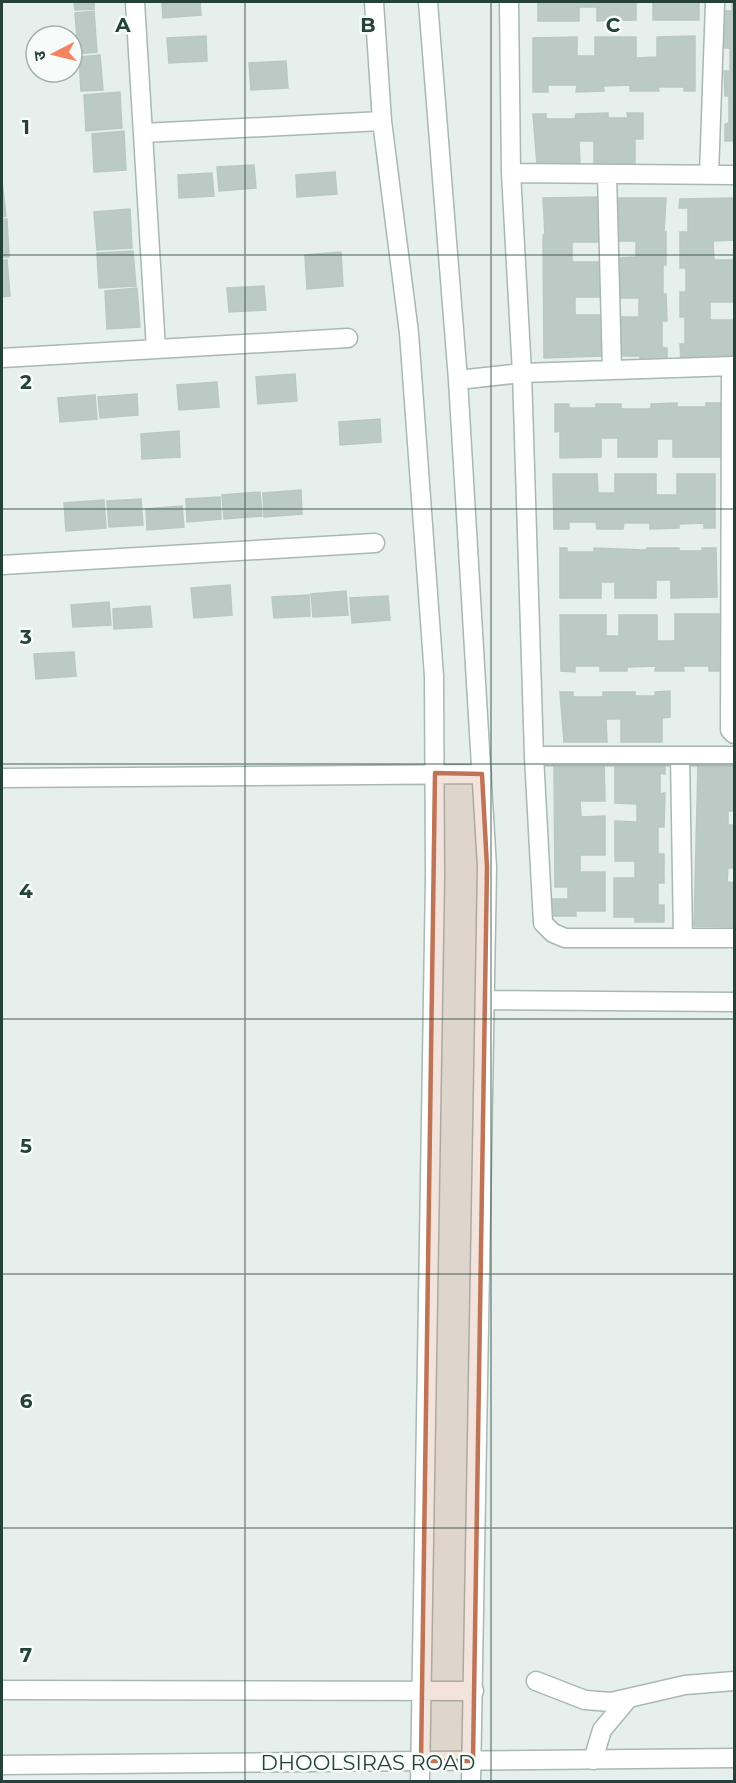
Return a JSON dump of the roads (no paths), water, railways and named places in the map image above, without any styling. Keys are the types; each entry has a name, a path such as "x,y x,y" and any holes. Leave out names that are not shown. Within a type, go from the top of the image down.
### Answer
{"street":[{"path":"135,2 156,350"},
{"path":"374,2 382,121 409,333 434,676 435,774 420,1782"},
{"path":"428,2 458,380 487,867 471,1782"},
{"path":"508,2 511,173 522,373 534,756 543,923 553,933 565,938 735,938"},
{"path":"709,175 715,2"},
{"path":"143,133 382,121"},
{"path":"511,173 735,175"},
{"path":"607,174 612,370"},
{"path":"2,358 348,338"},
{"path":"458,380 522,373 733,366 730,730 735,734"},
{"path":"2,565 375,543"},
{"path":"534,756 735,756"},
{"path":"680,756 683,938"},
{"path":"2,778 482,774"},
{"path":"485,1000 735,1002"},
{"path":"536,1682 585,1700 627,1700 686,1685 735,1681"},
{"path":"2,1690 474,1691"},
{"path":"593,1760 602,1730 627,1700"},
{"name":"DHOOLSIRAS ROAD","path":"2,1765 735,1758"}]}
